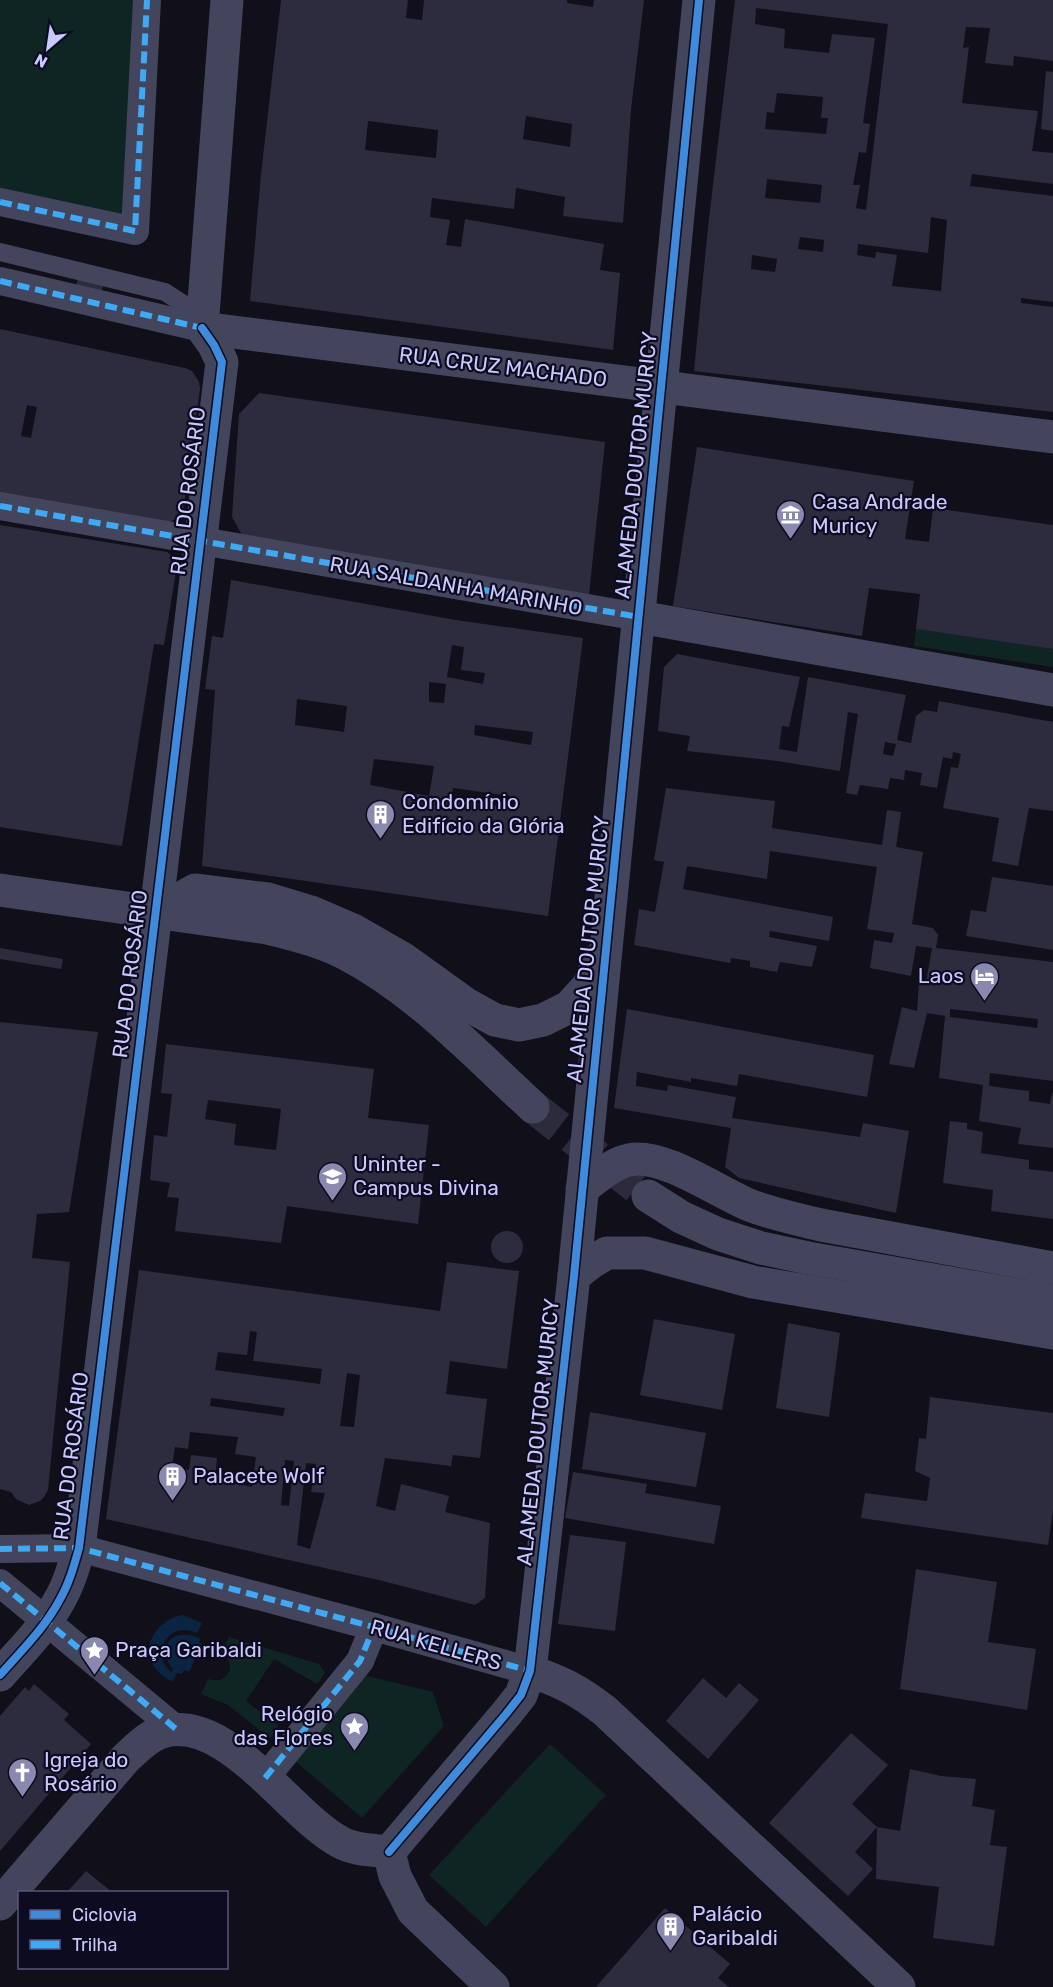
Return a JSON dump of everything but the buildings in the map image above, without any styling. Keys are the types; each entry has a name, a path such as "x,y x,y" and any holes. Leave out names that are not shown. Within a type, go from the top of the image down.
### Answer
{"street":[{"path":"0,202 135,231 147,0"},
{"path":"0,281 202,328 227,0"},
{"name":"ALAMEDA DOUTOR MURICY","path":"389,1852 521,1695 530,1671 574,1276 699,0"},
{"name":"RUA CRUZ MACHADO","path":"202,328 1053,437"},
{"name":"RUA DO ROSÁRIO","path":"0,1675 46,1622 72,1575 79,1548 222,362 202,328"},
{"name":"RUA SALDANHA MARINHO","path":"0,507 1053,690"},
{"path":"0,890 268,928 345,953 376,972 440,1022 533,1107"},
{"path":"156,912 195,890 268,899 311,912 355,931 402,958 466,1004 495,1020 519,1025 543,1020 569,1007 588,986 607,941"},
{"path":"582,1189 615,1166 629,1160 649,1159 667,1164 751,1205 785,1217 1053,1268"},
{"path":"648,1196 681,1217 718,1234 761,1248 1053,1301"},
{"path":"574,1276 607,1253 645,1253 753,1282 1053,1333"},
{"name":"RUA KELLERS","path":"0,1549 79,1548 374,1627 530,1671 561,1682 585,1695 605,1711 899,1987"},
{"path":"0,1582 176,1730"},
{"path":"265,1778 360,1661 374,1627"},
{"path":"0,1904 126,1758 140,1745 158,1734 176,1730 194,1732 214,1739 230,1749 321,1829 341,1843 389,1852 395,1876 413,1911 493,1987"}],"lane":[{"path":"0,252 165,292 185,304 202,328"}],"green space":[{"path":"0,0 147,0 135,231 0,202"},
{"path":"916,629 1053,649 1053,667 914,646"},
{"path":"229,1637 319,1664 325,1673 317,1684 274,1659 246,1701 278,1725 277,1734 269,1738 228,1705 201,1694 208,1679 221,1679 228,1673 229,1662 221,1652"},
{"path":"364,1675 433,1692 444,1726 362,1818 294,1760"},
{"path":"550,1744 606,1795 486,1927 429,1875"}],"water":[{"path":"183,1615 202,1623 197,1633 187,1630 178,1631 165,1640 162,1656 165,1664 171,1672 173,1670 166,1653 170,1640 175,1637 190,1635 200,1638 199,1642 202,1644 189,1672 184,1670 182,1674 177,1673 172,1682 153,1666 150,1658 150,1643 162,1624"}],"tunnel":[{"path":"533,1107 648,1196"}],"marked path":[{"path":"0,202 135,231 147,0"},
{"path":"0,281 202,328"},
{"path":"0,506 639,617"},
{"path":"0,1549 79,1548 530,1671"},
{"path":"0,1583 176,1729"},
{"path":"265,1778 360,1661 374,1627"}],"cycle path":[{"path":"389,1852 521,1695 530,1671 574,1276 699,0"},
{"path":"0,1675 46,1621 63,1595 79,1548 222,362 202,328"}],"place":[{"name":"Casa Andrade Muricy","path":"791,540"},
{"name":"Condomínio Edifício da Glória","path":"381,840"},
{"name":"Laos","path":"985,1002"},
{"name":"Uninter - Campus Divina","path":"332,1202"},
{"name":"Palacete Wolf","path":"172,1502"},
{"name":"Praça Garibaldi","path":"94,1676"},
{"name":"Relógio das Flores","path":"354,1752"},
{"name":"Igreja do Rosário","path":"23,1798"},
{"name":"Palácio Garibaldi","path":"671,1952"}]}
